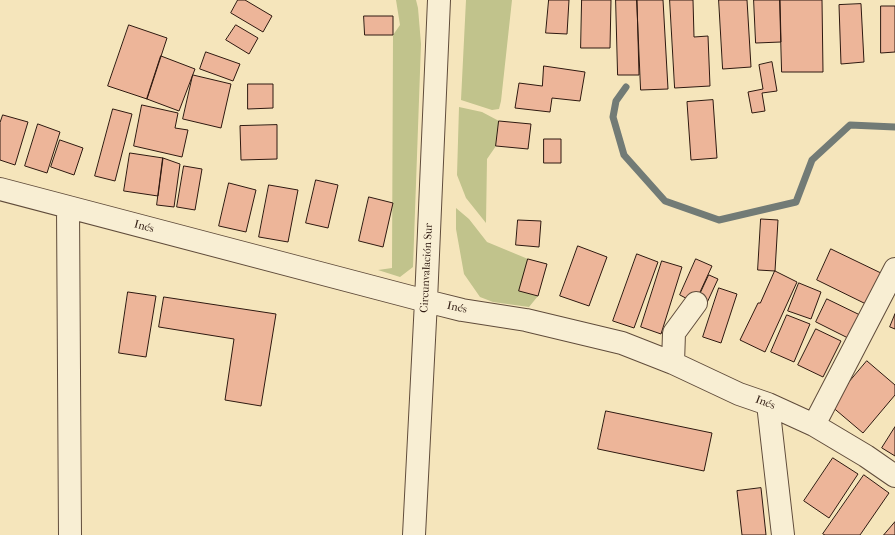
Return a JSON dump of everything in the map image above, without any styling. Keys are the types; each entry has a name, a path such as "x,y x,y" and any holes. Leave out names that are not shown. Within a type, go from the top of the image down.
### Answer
{"street":[{"name":"Circunvalación Sur","path":"414,535 439,0"},
{"name":"Inés","path":"0,189 462,310 526,320 622,343 673,363 739,394 768,404 814,425 866,456 895,476"},
{"path":"68,207 70,535"},
{"path":"814,425 895,269"},
{"path":"673,363 674,333 696,303"},
{"path":"768,404 783,535"}],"green space":[{"path":"396,0 416,0 421,44 413,267 400,277 378,270 392,268 393,35 400,25"},
{"path":"466,0 512,0 499,109 492,110 461,100"},
{"path":"459,107 482,112 499,121 496,146 487,159 486,223 466,198 457,175"},
{"path":"456,208 469,219 487,242 528,259 547,264 538,296 529,307 493,302 480,297 464,274 456,229"}],"building":[{"path":"238,0 245,0 272,16 263,32 231,13"},
{"path":"549,0 569,0 567,34 546,33"},
{"path":"582,0 611,0 610,48 581,48"},
{"path":"616,0 637,0 639,75 618,75"},
{"path":"637,0 663,0 668,89 641,90"},
{"path":"670,0 693,0 694,37 708,36 710,86 675,88"},
{"path":"719,0 747,0 751,67 723,69"},
{"path":"754,0 780,0 781,42 756,43"},
{"path":"780,0 822,0 823,72 782,72"},
{"path":"861,4 864,62 841,64 839,5"},
{"path":"881,6 895,6 895,52 881,53"},
{"path":"364,16 393,16 393,35 365,35"},
{"path":"129,25 167,38 147,99 108,86"},
{"path":"236,25 258,38 249,54 226,40"},
{"path":"206,52 240,64 233,81 200,69"},
{"path":"161,56 195,69 179,111 147,99"},
{"path":"772,62 777,91 762,93 765,111 752,113 748,92 763,89 759,65"},
{"path":"544,66 585,72 580,101 552,98 550,112 515,108 519,83 542,86"},
{"path":"193,75 231,84 221,128 183,119"},
{"path":"248,84 273,84 273,108 248,109"},
{"path":"713,100 717,158 691,160 687,102"},
{"path":"142,105 178,113 175,128 188,130 182,157 134,146"},
{"path":"113,109 132,114 115,181 95,176"},
{"path":"3,115 28,122 15,165 0,160 0,123"},
{"path":"499,121 531,124 528,149 496,146"},
{"path":"38,124 60,132 47,173 25,166"},
{"path":"277,125 277,159 241,160 240,126"},
{"path":"544,139 561,139 561,163 544,163"},
{"path":"60,140 83,148 74,175 51,167"},
{"path":"130,153 163,158 158,196 124,191"},
{"path":"163,158 180,164 174,207 157,205"},
{"path":"184,166 202,169 195,210 177,207"},
{"path":"316,180 338,185 328,228 306,223"},
{"path":"229,183 256,190 246,232 219,226"},
{"path":"269,185 298,190 288,242 259,237"},
{"path":"369,197 393,203 383,247 359,241"},
{"path":"761,219 778,220 775,271 758,270"},
{"path":"518,220 541,221 539,247 516,245"},
{"path":"578,246 607,257 589,306 560,296"},
{"path":"831,249 883,274 868,305 817,280"},
{"path":"637,254 658,262 634,328 613,321"},
{"path":"528,259 547,264 538,296 519,291"},
{"path":"696,259 712,266 695,303 680,295"},
{"path":"662,261 682,267 661,334 641,327"},
{"path":"775,271 797,282 765,352 740,340"},
{"path":"709,275 718,279 705,307 696,303"},
{"path":"799,283 821,292 811,319 788,311"},
{"path":"719,288 737,294 721,343 703,337"},
{"path":"128,292 156,296 146,357 119,353"},
{"path":"164,297 276,314 261,406 225,400 234,339 159,327"},
{"path":"827,299 860,315 848,338 816,322"},
{"path":"895,314 895,329 890,327"},
{"path":"787,315 810,324 794,362 771,352"},
{"path":"816,329 841,341 823,377 798,365"},
{"path":"867,361 895,385 895,395 863,433 830,405"},
{"path":"606,411 712,433 704,471 598,449"},
{"path":"895,427 895,456 882,448"},
{"path":"833,458 858,474 829,518 804,501"},
{"path":"864,475 889,493 860,535 823,534"},
{"path":"761,488 766,535 742,535 737,491"},
{"path":"895,522 895,535 884,535"}],"waterway":[{"path":"626,87 616,101 613,117 624,155 665,201 719,220 796,202 812,160 850,125 895,127"}]}
